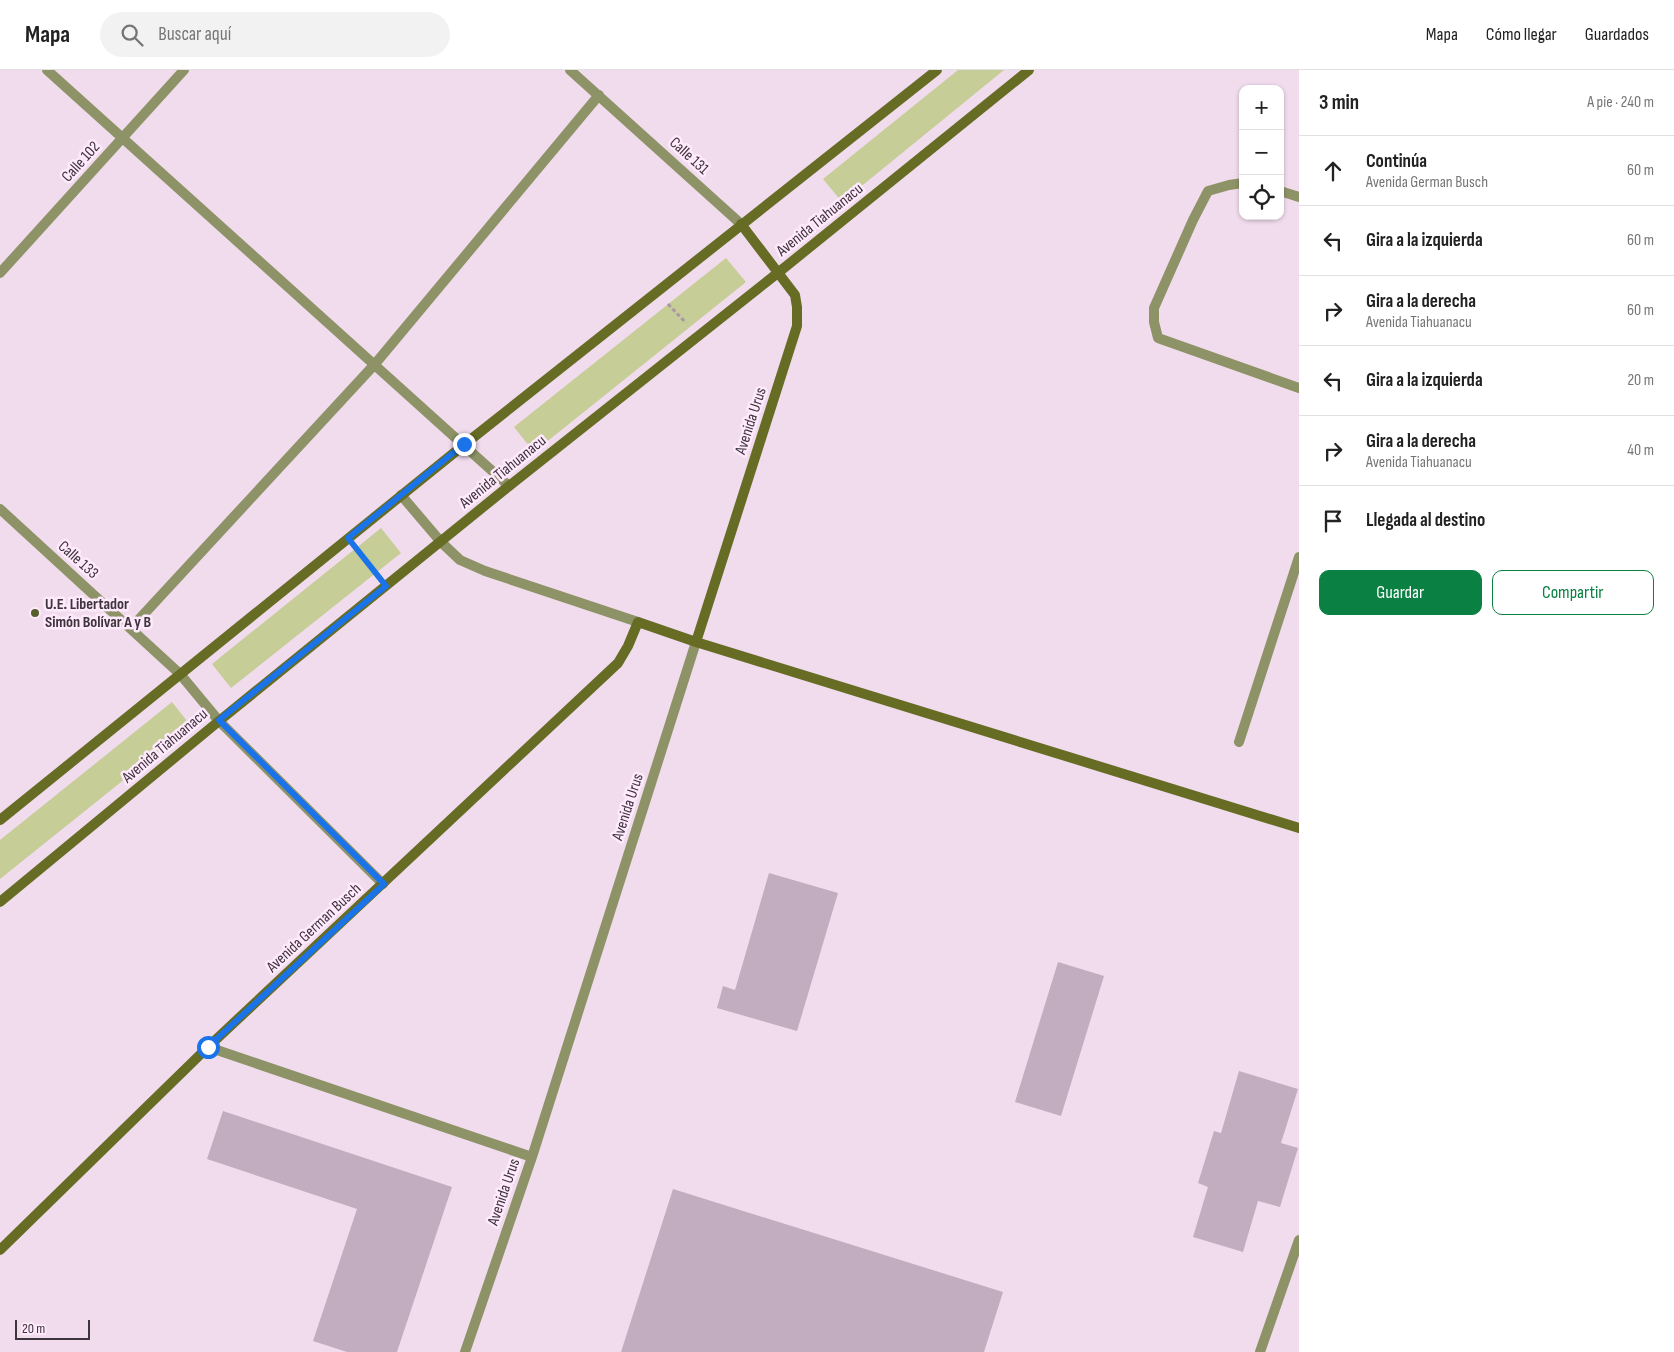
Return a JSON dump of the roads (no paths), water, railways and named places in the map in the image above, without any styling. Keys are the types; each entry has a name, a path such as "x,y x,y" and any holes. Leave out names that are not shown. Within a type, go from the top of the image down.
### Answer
{"main road":[{"path":"0,820 464,444 937,70"},
{"name":"Avenida Tiahuanacu","path":"0,902 219,720 1029,70"},
{"name":"Calle 131","path":"741,224 779,272"},
{"name":"Avenida Urus","path":"696,642 796,326 797,307 795,295 779,272"},
{"path":"638,622 696,642 1299,828"},
{"name":"Avenida German Busch","path":"0,1250 208,1047 618,663 628,646 638,622"}],"street":[{"path":"47,70 510,486"},
{"name":"Calle 102","path":"0,273 184,70"},
{"name":"Calle 131","path":"570,70 741,224"},
{"path":"131,628 375,364 599,95"},
{"path":"1239,184 1208,191 1196,213 1154,308 1154,322 1158,338 1299,388"},
{"path":"1284,192 1299,197"},
{"path":"401,495 460,560 638,622"},
{"name":"Calle 133","path":"0,509 180,674 219,720 384,884"},
{"path":"1239,742 1299,557"},
{"name":"Avenida Urus","path":"465,1352 532,1157 696,642"},
{"path":"208,1047 532,1157"},
{"path":"1260,1352 1299,1240"}],"place":[{"name":"U.E. Libertador Simón Bolívar A y B","path":"35,613"}]}
